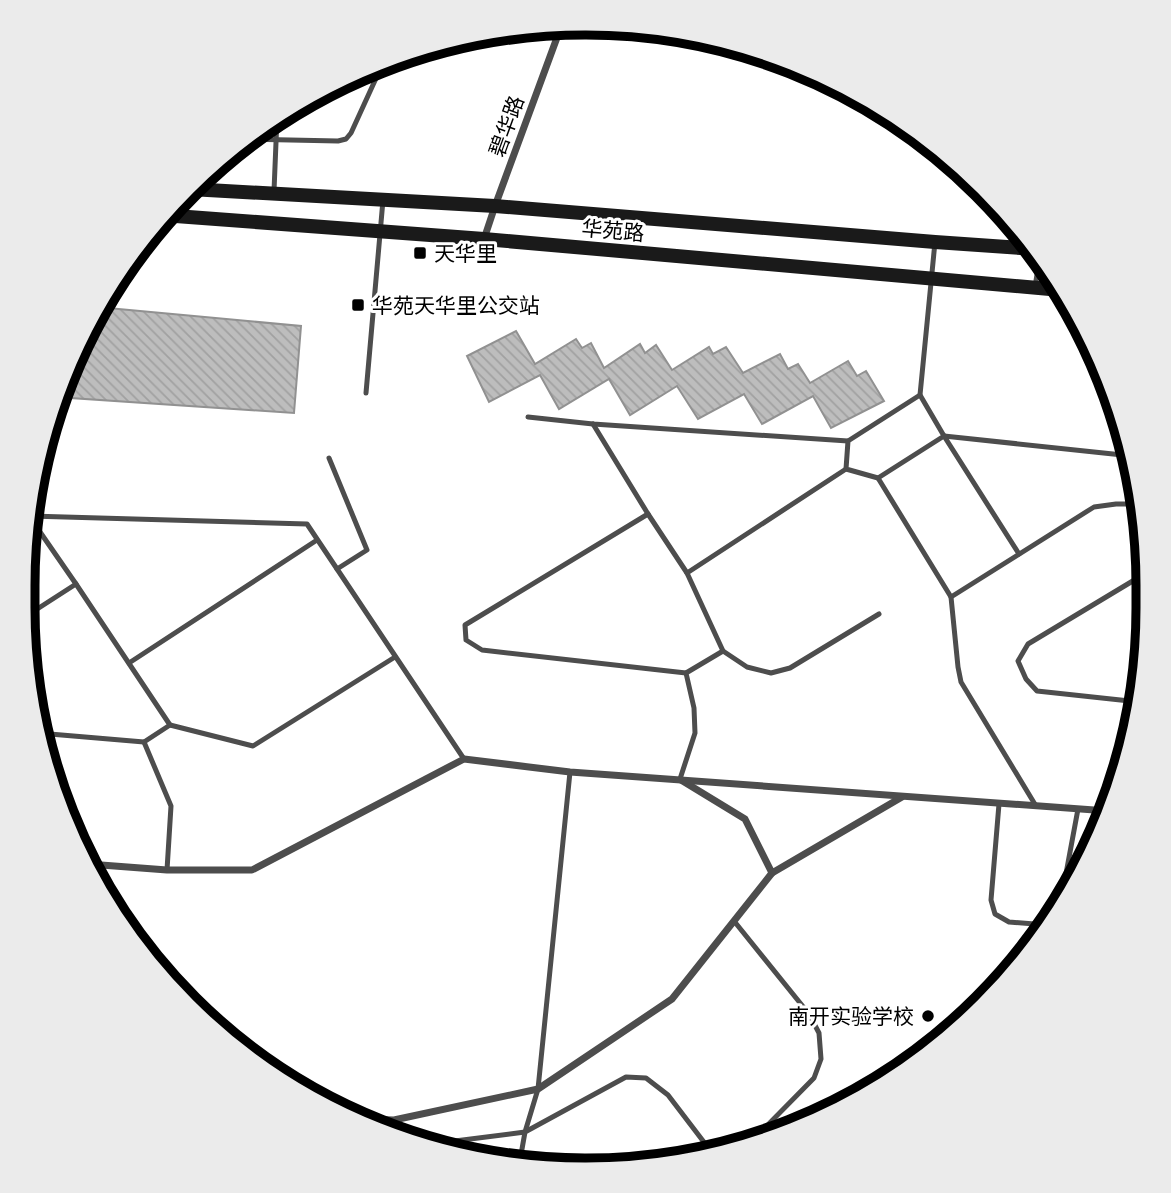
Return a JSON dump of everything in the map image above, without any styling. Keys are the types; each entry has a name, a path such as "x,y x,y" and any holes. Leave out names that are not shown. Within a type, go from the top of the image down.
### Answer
{"main road":[{"name":"华苑路","path":"203,190 495,206 1020,248"},
{"name":"华苑路","path":"178,216 484,239 1048,288"}],"street":[{"name":"碧华路","path":"484,239 558,36"},
{"path":"99,865 167,870 252,870 464,759 570,772 1097,810"},
{"path":"680,779 745,820 772,873"},
{"path":"385,1120 394,1120 538,1089 672,999 772,873 903,797"}],"lane":[{"path":"263,140 346,139 377,76"},
{"path":"274,195 276,130"},
{"path":"366,393 383,200"},
{"path":"935,242 920,395 1019,554"},
{"path":"1035,287 1037,272"},
{"path":"528,417 593,424 848,441 920,395"},
{"path":"593,424 687,573 723,652 747,667 771,673 790,668 879,614"},
{"path":"878,478 944,436 1120,455"},
{"path":"846,469 848,441"},
{"path":"329,458 367,550 337,569"},
{"path":"687,573 846,469 878,478 951,597 961,682 1036,806"},
{"path":"951,597 1094,507 1129,504"},
{"path":"649,514 465,625 466,640 482,650 686,673 723,652"},
{"path":"40,516 307,524 464,759"},
{"path":"38,529 170,725 253,746 395,657"},
{"path":"129,663 317,540"},
{"path":"1127,701 1037,691 1026,679 1018,661 1028,644 1136,579"},
{"path":"35,610 76,584"},
{"path":"680,779 695,733 694,708 686,673"},
{"path":"50,734 144,742 170,725"},
{"path":"144,742 171,806 167,870"},
{"path":"521,1154 538,1089 570,772"},
{"path":"999,804 991,900 995,914 1009,922 1035,924"},
{"path":"1065,877 1077,809"},
{"path":"734,921 809,1014 820,1033 821,1059 814,1078 764,1128"},
{"path":"451,1141 525,1132 626,1077 646,1078 668,1095 705,1144"}],"building":[{"path":"110,308 301,326 294,413 68,398 92,342"},
{"path":"516,331 535,364 576,339 582,348 591,343 604,368 640,344 645,353 656,345 672,370 709,347 713,354 726,347 743,373 780,354 788,369 798,364 810,383 848,361 857,376 866,371 884,401 831,428 813,396 762,424 744,394 698,419 677,386 630,415 609,379 559,409 540,375 489,402 467,356"}],"place":[{"name":"天华里","path":"420,253"},
{"name":"华苑天华里公交站","path":"358,305"},
{"name":"南开实验学校","path":"928,1016"}]}
